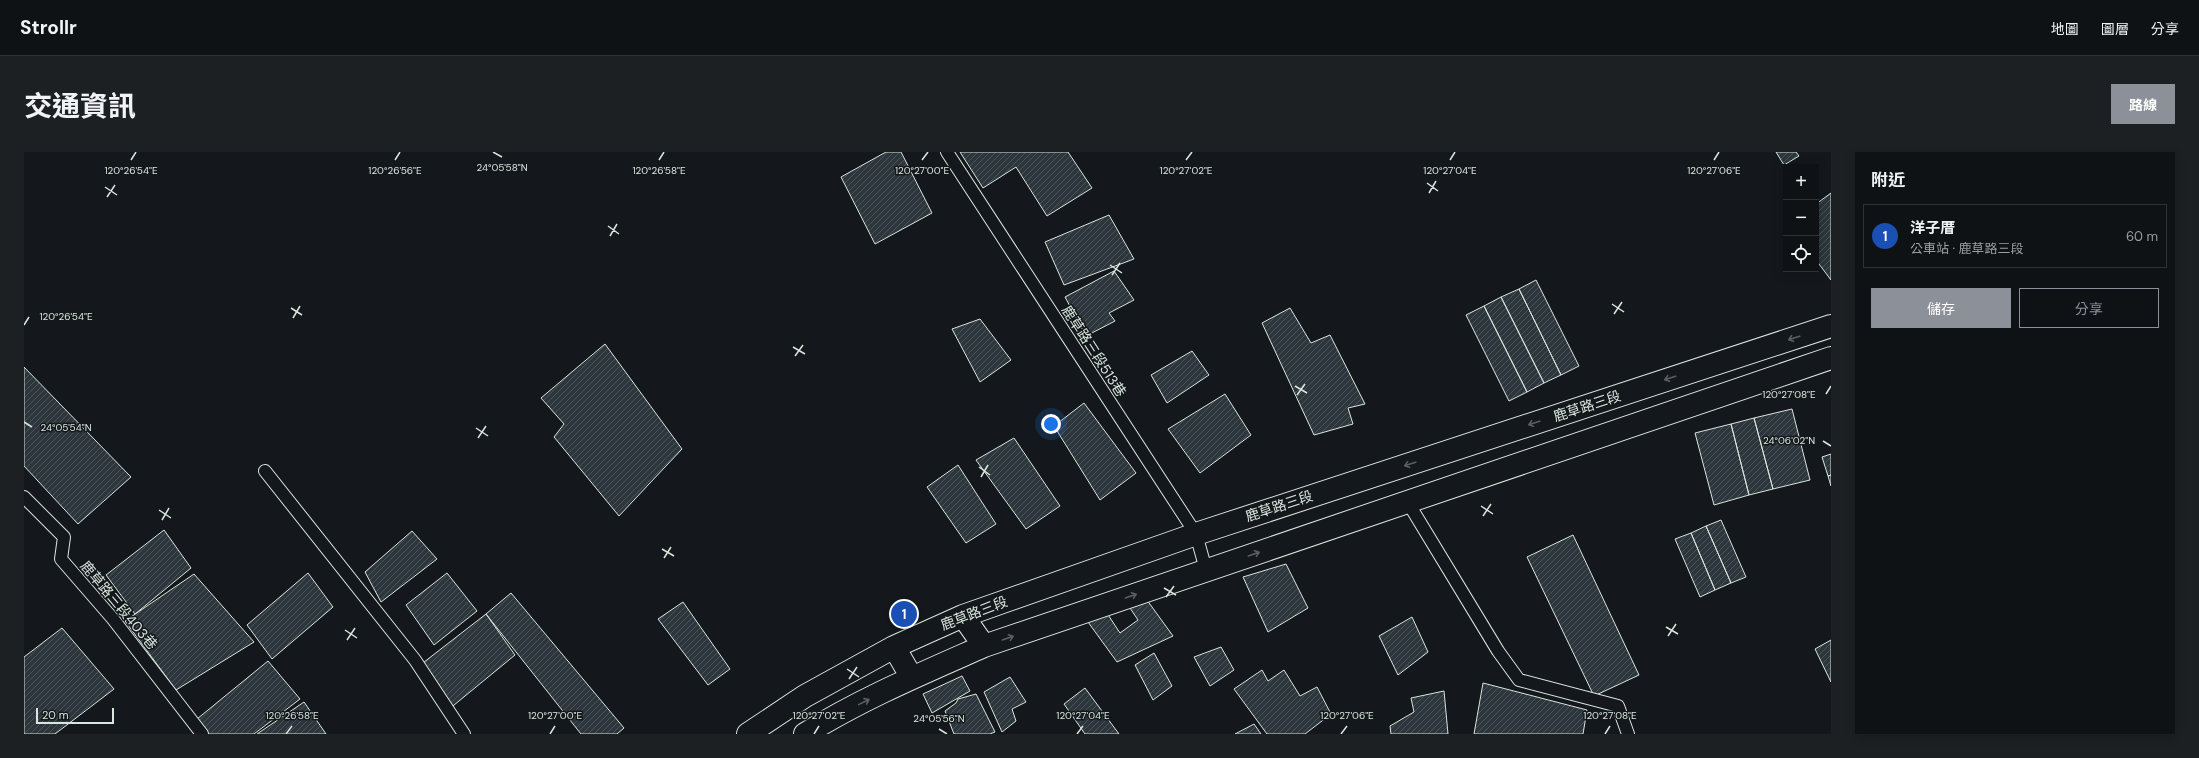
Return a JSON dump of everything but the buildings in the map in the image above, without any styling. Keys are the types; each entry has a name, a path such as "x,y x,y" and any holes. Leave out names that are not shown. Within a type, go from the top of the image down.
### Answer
{"main road":[{"name":"鹿草路三段","path":"748,734 805,696 894,647 963,616 1196,534 1831,326"},
{"path":"805,734 829,719 912,678 984,646 1831,358"},
{"path":"963,616 984,646"},
{"path":"894,647 912,678"}],"lane":[{"name":"鹿草路三段513巷","path":"947,152 1196,534 1206,570"},
{"path":"265,471 415,660 464,734"},
{"name":"鹿草路三段403巷","path":"24,496 64,537 61,559 113,619 202,734"},
{"path":"1407,501 1498,651 1519,680 1618,706 1628,734"}],"place":[{"name":"洋子厝","path":"904,614"}]}
